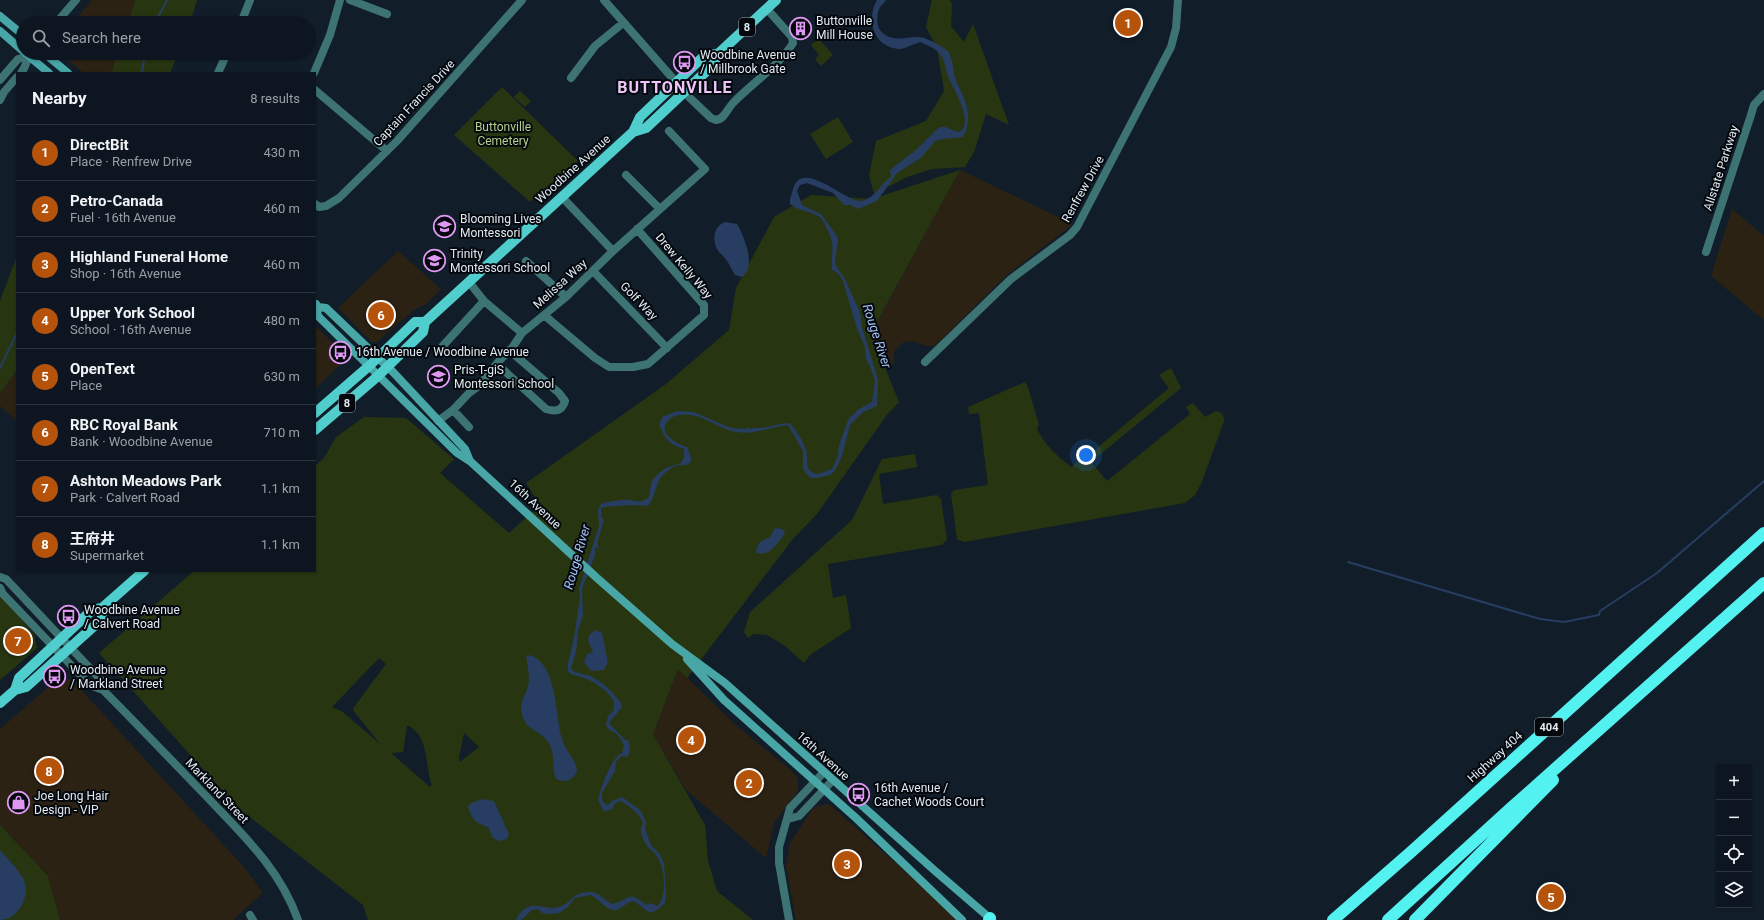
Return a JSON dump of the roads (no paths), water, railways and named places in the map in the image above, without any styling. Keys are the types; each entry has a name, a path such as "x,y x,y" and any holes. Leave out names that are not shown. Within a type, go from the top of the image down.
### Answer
{"highway":[{"name":"Highway 404","path":"1333,920 1411,852 1764,533"},
{"path":"1388,920 1511,808 1603,728 1764,583"},
{"path":"1415,920 1603,728"}],"main road":[{"name":"Woodbine Avenue","path":"633,132 646,128 713,65 718,54 776,0"},
{"path":"0,16 16,29"},
{"path":"0,31 16,44"},
{"name":"Woodbine Avenue","path":"316,429 388,367 403,350 423,332 425,322 633,132 640,117 706,56 718,54"},
{"path":"35,60 48,72"},
{"path":"52,60 67,72"},
{"name":"16th Avenue","path":"471,462 465,450 388,367 326,308 317,305 318,316 457,453 471,462 597,578 672,644 725,683 990,919"},
{"name":"Woodbine Avenue","path":"316,412 378,358 415,322 425,322"},
{"path":"15,690 19,678 92,610 102,608 143,572"},
{"path":"0,703 15,690 26,687 71,648 102,619 102,608"},
{"name":"16th Avenue","path":"672,644 724,700 815,781 962,920"}],"street":[{"path":"62,16 76,0"},
{"path":"244,16 250,0"},
{"path":"314,72 330,35 340,0"},
{"path":"350,0 387,14"},
{"name":"Captain Francis Drive","path":"316,205 319,207 334,203 387,151 522,0"},
{"path":"604,0 684,92 711,118 716,120 724,116 727,108 761,79 789,51 793,43 792,37 767,8"},
{"name":"Renfrew Drive","path":"925,362 1011,279 1070,235 1077,227 1172,47 1176,28 1178,0"},
{"path":"571,78 595,46 623,23"},
{"path":"0,80 17,60"},
{"path":"22,72 26,66 26,60"},
{"path":"218,72 224,60"},
{"path":"0,100 4,92 16,78"},
{"path":"316,91 387,151"},
{"name":"Allstate Parkway","path":"1706,252 1754,105 1764,94"},
{"name":"Melissa Way","path":"438,421 480,385 522,333 566,297 613,251 705,169 669,131"},
{"path":"626,175 660,209"},
{"path":"562,197 613,251"},
{"name":"Drew Kelly Way","path":"544,315 595,358 609,367 633,367 648,364 704,315 704,305 638,229"},
{"path":"526,261 566,297"},
{"name":"Golf Way","path":"593,271 667,348"},
{"path":"469,282 484,301 522,333"},
{"path":"439,350 484,301"},
{"path":"497,364 546,409 553,411 560,410 565,401 559,393 509,350"},
{"path":"452,410 469,427"},
{"name":"Markland Street","path":"0,577 6,579 100,679 103,690"},
{"name":"Markland Street","path":"0,588 3,594 90,685 103,690 256,849 280,880 290,899 298,920"},
{"path":"789,920 779,863 779,846 790,808 824,772"},
{"path":"788,819 799,816 833,780"}],"water":[{"path":"877,0 886,0 880,7 877,18 879,28 884,34 893,38 918,37 928,39 944,48 951,56 956,82 968,111 968,124 963,137 935,141 922,157 896,174 877,201 858,209 850,205 844,205 833,193 807,183 800,185 797,191 802,205 821,214 837,236 836,266 844,277 860,312 862,327 878,380 877,406 863,412 850,425 842,456 835,471 830,475 817,478 808,476 803,469 803,451 788,425 744,433 722,428 701,418 687,414 672,417 666,422 665,433 674,441 687,447 691,457 690,463 675,466 662,476 659,480 653,499 648,506 638,505 601,508 601,516 604,520 597,543 599,549 595,547 595,555 582,589 583,615 578,631 576,652 571,669 600,682 621,703 622,707 609,723 625,740 628,740 630,751 627,757 621,756 616,762 615,771 602,793 602,800 608,805 612,801 622,797 639,809 643,815 646,822 645,829 651,845 660,854 664,864 666,894 665,903 657,910 650,913 634,901 629,902 617,910 613,910 609,909 591,895 575,898 567,908 559,913 542,913 538,909 532,910 521,920 516,920 521,912 530,906 551,908 559,907 567,903 576,895 585,892 597,893 612,904 632,897 640,900 646,905 650,903 658,906 663,895 664,882 662,869 657,856 647,846 641,834 641,827 643,824 640,817 630,807 620,801 615,803 612,809 604,812 598,800 607,774 614,760 622,753 624,746 618,736 609,730 606,725 608,716 614,710 614,701 595,683 583,677 570,674 568,671 568,663 574,638 580,597 579,589 599,526 598,510 601,504 623,500 643,501 649,497 651,484 659,473 667,468 680,464 684,458 684,449 671,443 659,425 662,417 677,411 694,412 731,428 763,428 789,423 797,432 805,447 808,468 813,473 818,474 832,469 838,456 839,445 849,418 859,409 872,402 875,381 866,359 865,347 856,326 843,281 839,274 832,270 832,245 830,235 820,217 790,204 790,198 798,181 805,178 814,179 824,183 853,199 860,201 865,200 873,195 891,177 891,173 889,172 891,169 916,150 937,129 940,127 945,127 959,132 964,128 965,121 958,96 948,76 943,58 937,51 920,42 899,49 890,47 878,38 872,23 872,15"},
{"path":"725,222 737,224 746,243 749,266 742,277 735,275 715,245 714,237 716,230 718,226"},
{"path":"775,528 782,529 785,532 784,535 773,548 766,553 757,553 756,550 760,542 770,537"},
{"path":"596,630 602,633 608,662 604,670 591,671 584,662 587,654 593,652 588,640 589,635"},
{"path":"530,655 539,660 546,669 551,680 562,739 575,763 577,772 573,777 565,781 556,779 552,752 549,743 545,738 528,726 522,716 521,705 529,680 526,657"},
{"path":"482,799 494,801 509,834 507,839 499,841 493,838 488,827 477,822 471,815 468,807 471,803"},
{"path":"0,850 23,878 26,892 22,905 18,911 7,919 0,920"}],"waterway":[{"path":"159,16 167,0"},
{"path":"142,72 144,60"},
{"path":"0,368 16,335"},
{"path":"1348,562 1540,619 1564,622 1599,615 1600,611 1657,573 1764,481"}],"place":[{"name":"DirectBit","path":"1128,23"},
{"name":"Buttonville Mill House","path":"801,28"},
{"name":"Woodbine Avenue / Millbrook Gate","path":"685,62"},
{"name":"Blooming Lives Montessori","path":"445,226"},
{"name":"Trinity Montessori School","path":"435,261"},
{"name":"RBC Royal Bank","path":"381,315"},
{"name":"16th Avenue / Woodbine Avenue","path":"341,352"},
{"name":"Pris-T-giS Montessori School","path":"438,377"},
{"name":"Woodbine Avenue / Calvert Road","path":"69,617"},
{"name":"Ashton Meadows Park","path":"18,641"},
{"name":"Woodbine Avenue / Markland Street","path":"54,677"},
{"name":"Upper York School","path":"691,740"},
{"name":"王府井","path":"49,771"},
{"name":"Petro-Canada","path":"749,783"},
{"name":"16th Avenue / Cachet Woods Court","path":"858,795"},
{"name":"Joe Long Hair Design - VIP","path":"19,803"},
{"name":"Highland Funeral Home","path":"847,864"},
{"name":"OpenText","path":"1551,897"}],"district":[{"name":"BUTTONVILLE","path":"675,87"}],"park label":[{"name":"Buttonville Cemetery","path":"503,134"}],"water label":[{"name":"Rouge River","path":"877,336"},
{"name":"Rouge River","path":"577,557"}]}
